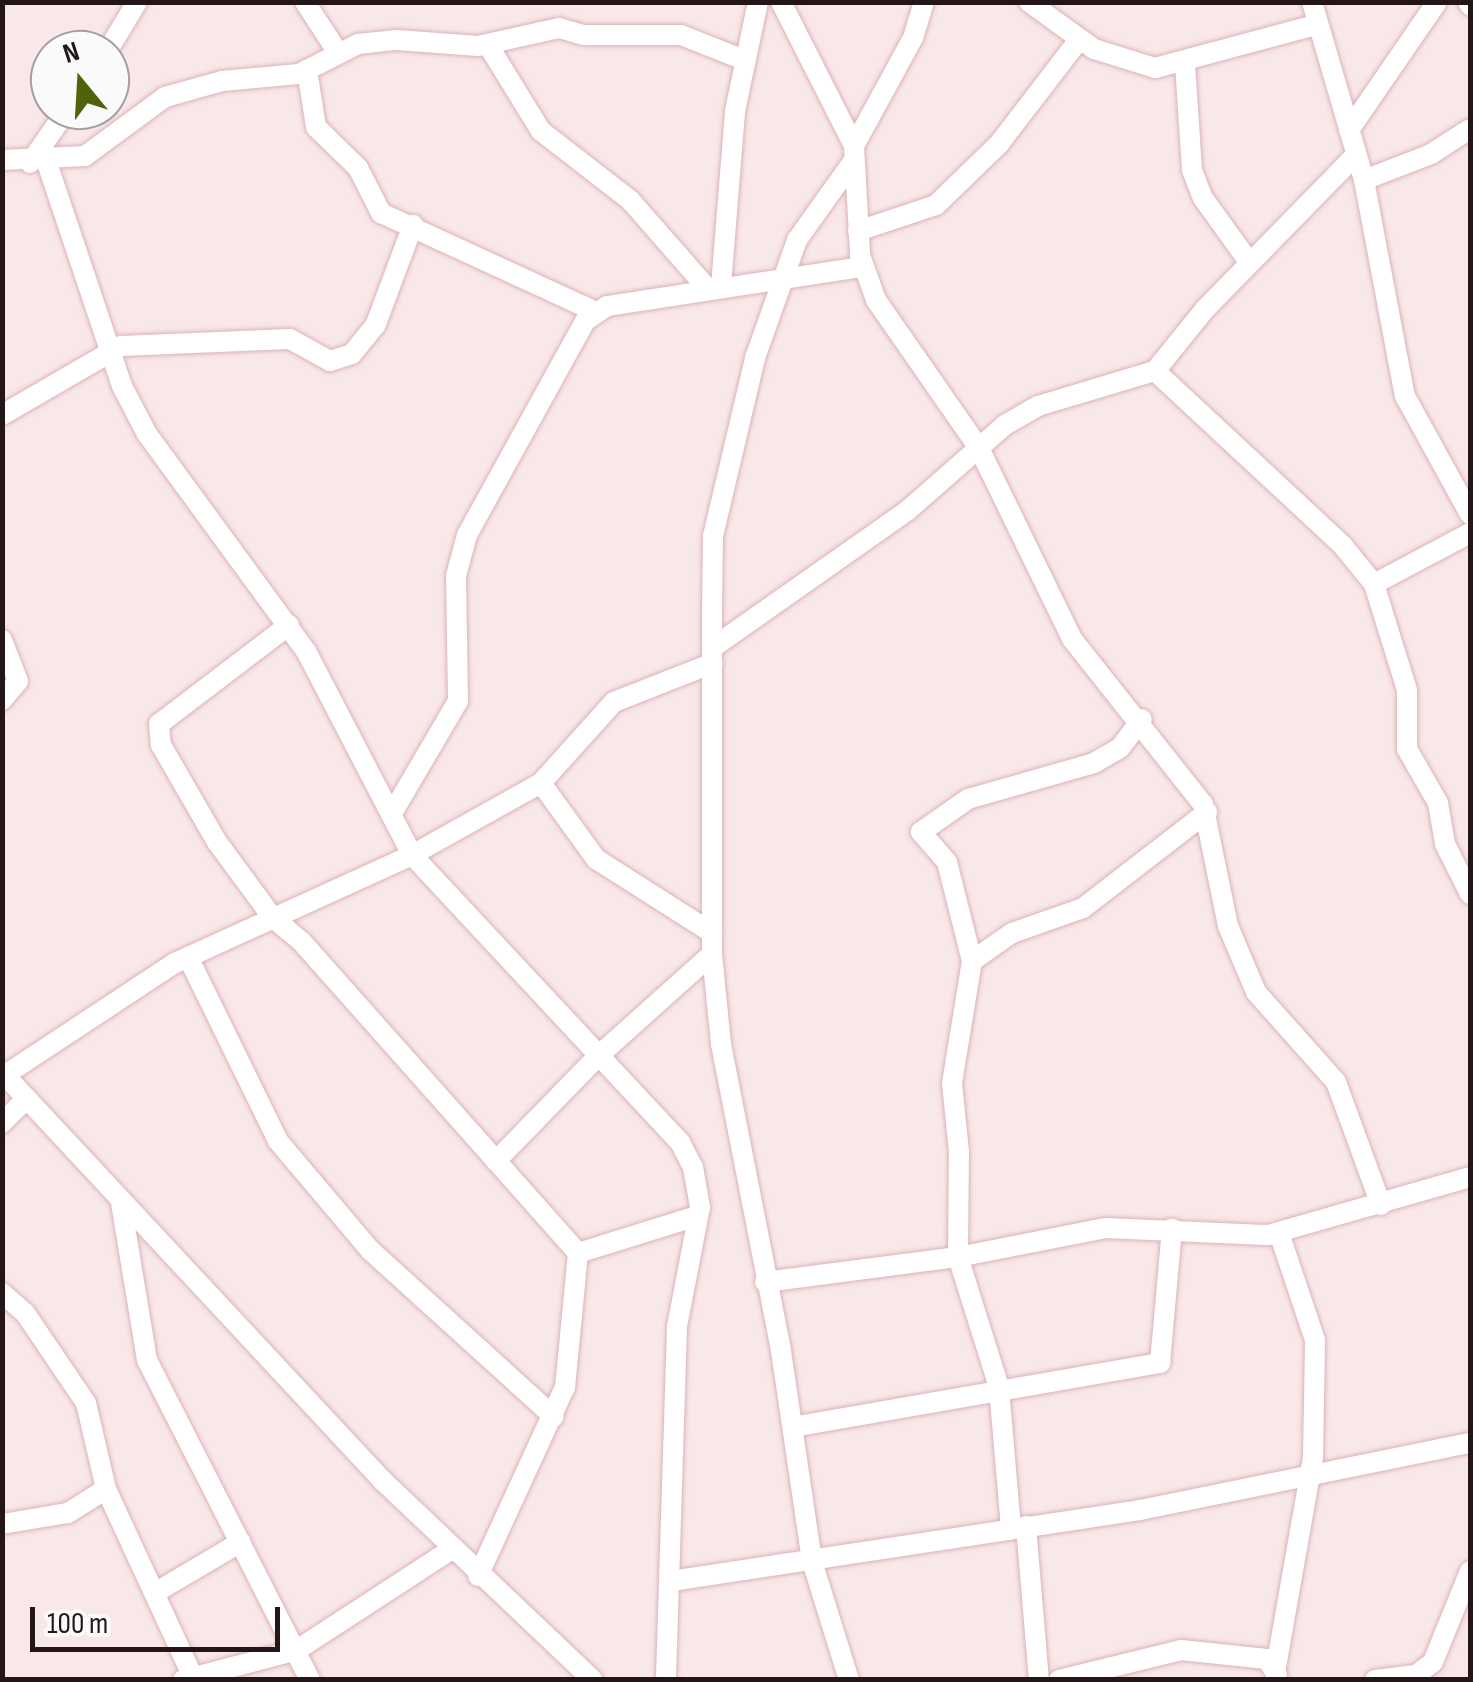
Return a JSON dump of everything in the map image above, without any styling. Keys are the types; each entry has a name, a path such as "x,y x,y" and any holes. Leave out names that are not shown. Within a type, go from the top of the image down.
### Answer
{"street":[{"path":"120,30 137,2"},
{"path":"306,2 337,51"},
{"path":"714,288 744,60 758,2"},
{"path":"781,2 854,153 862,268 890,324 979,448 1065,628 1142,719 1206,812 1220,901 1256,992 1336,1082 1381,1205"},
{"path":"848,1680 812,1561 793,1427 720,1044 712,943 713,536 732,444 781,280 797,240 854,153 913,38 924,2"},
{"path":"1029,2 1078,41 1140,65 1184,64 1316,25"},
{"path":"1312,2 1364,180 1405,396 1470,514"},
{"path":"1349,130 1437,2"},
{"path":"2,160 38,163 85,156 135,117 189,88 307,70 337,51 397,40 488,46 550,29 671,34 744,60"},
{"path":"858,230 936,205 1000,144 1078,41"},
{"path":"488,46 541,131 630,200 714,288"},
{"path":"1184,64 1192,170 1203,198 1249,262"},
{"path":"307,70 316,128 358,168 382,213 596,312 714,288 862,268"},
{"path":"1364,180 1431,154 1470,129"},
{"path":"56,130 38,163 110,352 147,434 289,626 394,810 412,855 596,1058 680,1142 701,1191 677,1327 666,1680"},
{"path":"593,1680 452,1550 120,1202 4,1073 188,957 412,855 541,783 614,702 713,656 907,512 979,448 1038,406 1155,371 1249,262 1356,155"},
{"path":"2,414 110,352 132,344 290,338 330,362 352,354 376,324 413,225"},
{"path":"394,810 458,701 456,576 467,535 596,312"},
{"path":"1155,371 1343,546 1374,584 1407,690 1407,749 1438,803 1445,844 1470,894"},
{"path":"1374,584 1470,533"},
{"path":"289,626 160,724 159,736 217,842 272,917 301,941 578,1253 574,1350 554,1418 478,1576"},
{"path":"2,640 18,681 2,700"},
{"path":"1039,1680 999,1388 958,1256 960,1152 952,1084 972,961 954,880 922,836 922,826 968,798 1094,763 1120,748 1142,719"},
{"path":"541,783 596,859 712,943"},
{"path":"972,961 1012,933 1083,908 1206,812"},
{"path":"496,1161 712,943"},
{"path":"188,957 278,1141 370,1250 554,1418"},
{"path":"2,1123 27,1098"},
{"path":"765,1282 958,1256 1106,1228 1172,1229 1234,1236 1279,1233 1470,1178"},
{"path":"120,1202 147,1360 310,1680"},
{"path":"578,1253 697,1216"},
{"path":"793,1427 999,1388 1160,1363 1172,1229"},
{"path":"1277,1673 1309,1473 1314,1340 1279,1233"},
{"path":"2,1292 25,1313 86,1403 106,1490 158,1591 188,1678 297,1650 452,1550"},
{"path":"671,1580 1018,1527 1470,1443"},
{"path":"2,1524 68,1514 106,1490"},
{"path":"158,1591 241,1542"},
{"path":"1375,1680 1416,1674 1433,1662 1470,1572"},
{"path":"1059,1680 1104,1673 1181,1650 1267,1658 1277,1673"}]}
